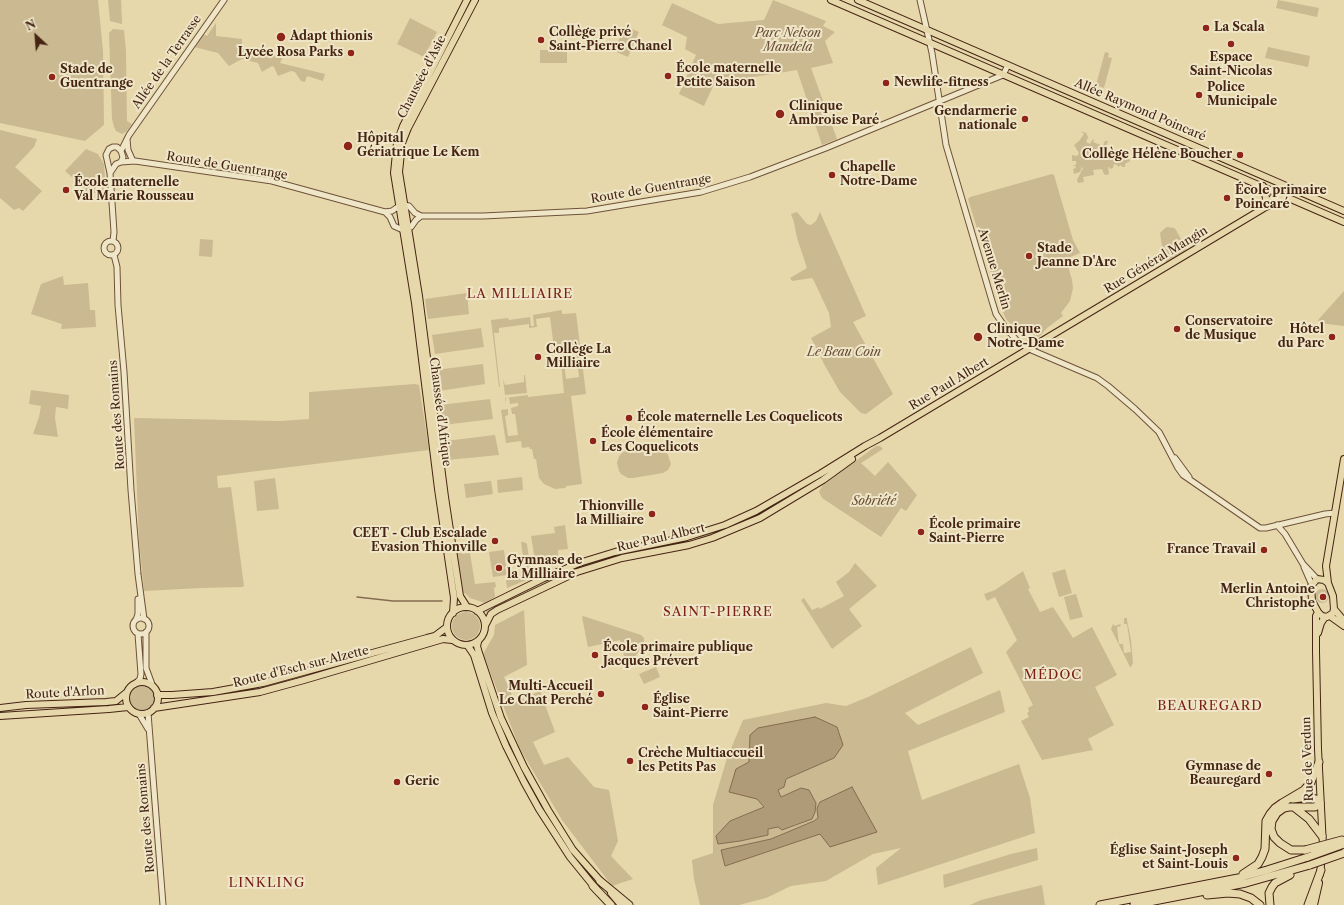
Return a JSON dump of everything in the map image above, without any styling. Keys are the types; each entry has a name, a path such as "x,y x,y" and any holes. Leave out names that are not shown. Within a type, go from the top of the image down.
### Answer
{"highway":[{"path":"1238,878 1244,872 1258,864 1262,858 1265,849 1266,821 1274,808 1304,790 1311,782 1319,762"},
{"path":"1291,799 1309,797 1316,799 1320,803 1315,807 1284,808 1277,813 1272,821 1271,828 1274,837 1280,843 1291,850 1306,854 1344,844"},
{"path":"1294,807 1309,818 1322,836"},
{"path":"1100,905 1238,878 1267,870 1342,840 1344,841"},
{"path":"1134,905 1246,883 1310,865 1344,853"},
{"path":"1270,905 1269,893 1276,883 1310,865"},
{"path":"1308,905 1321,870"},
{"path":"600,881 629,905"},
{"path":"593,886 612,905"},
{"path":"1170,898 1240,894 1251,898 1260,905"}],"main road":[{"name":"Chaussée d'Asie","path":"402,205 394,173 397,143 403,126 467,0"},
{"name":"Chaussée d'Asie","path":"403,215 399,172 402,143 408,128 474,0"},
{"name":"Allée Raymond Poincaré","path":"830,0 1344,222"},
{"name":"Allée Raymond Poincaré","path":"858,0 1344,211"},
{"path":"1263,186 1266,195 1264,206"},
{"path":"1264,206 1291,188"},
{"path":"1287,197 1291,188"},
{"name":"Rue Général Mangin","path":"1029,349 1264,206 1287,197"},
{"name":"Chaussée d'Afrique","path":"403,215 422,316 452,547 460,596 467,607"},
{"name":"Chaussée d'Afrique","path":"406,230 438,489 453,593 453,613"},
{"name":"Rue Paul Albert","path":"478,611 544,578 579,563 615,552 687,537 740,518 773,502 1029,349"},
{"name":"Rue Paul Albert","path":"486,624 491,614 497,610 577,572 622,558 689,545 712,538 760,518 823,480 880,438"},
{"path":"1344,459 1326,567 1328,583 1333,596 1334,609 1344,621"},
{"path":"1326,567 1312,585 1312,601 1318,612 1344,626"},
{"path":"1318,579 1324,580 1328,583"},
{"path":"467,607 478,611 484,618 486,624 484,634 478,642 468,646 458,644 452,640 448,634 447,627 448,620 453,613 459,608 467,607"},
{"path":"1317,638 1321,623 1334,609"},
{"name":"Rue de Verdun","path":"1314,905 1321,870 1322,852 1316,616 1318,612"},
{"path":"157,695 213,692 263,683 422,640 435,636 447,627"},
{"name":"Route d'Esch sur Alzette","path":"154,708 260,692 299,682 443,639 452,640"},
{"path":"478,642 477,646 479,653 499,711 524,767 548,810 574,850 622,905"},
{"path":"468,646 474,655 492,713 524,782 557,838 593,886"},
{"path":"141,682 148,683 153,687 157,695 157,704 154,708 148,713 139,714 128,706 126,697 127,692 135,684 141,682"},
{"name":"Route d'Arlon","path":"0,708 26,705 116,701 127,692"},
{"name":"Route d'Arlon","path":"0,716 109,709 128,706"}],"street":[{"name":"Allée de la Terrasse","path":"120,150 224,0"},
{"name":"Avenue Merlin","path":"920,0 930,43 946,145 996,314 1018,342 1029,349 1097,378 1108,386 1159,432 1181,473 1190,478"},
{"path":"1003,75 1008,65"},
{"name":"Route de Guentrange","path":"421,216 520,215 587,211 701,192 750,177 802,158 1003,75"},
{"path":"127,138 128,150 133,160"},
{"path":"110,173 123,157 120,150 111,148 107,151 106,157 110,173 114,232 113,241"},
{"name":"Route de Guentrange","path":"120,150 133,160"},
{"name":"Route de Guentrange","path":"118,163 133,160 272,181 385,212"},
{"path":"108,161 110,163 118,163"},
{"path":"402,205 412,209 415,213 421,216 416,220 414,225 406,230 394,226 390,217 385,212 392,211 402,205"},
{"path":"390,217 392,211"},
{"path":"415,213 416,220"},
{"path":"113,241 117,244 117,252 114,255 106,254 103,248 107,242 113,241"},
{"name":"Route des Romains","path":"114,255 118,274 118,306 138,574 144,619 149,625 146,632 146,668 153,687"},
{"name":"Avenue Merlin","path":"1170,453 1190,478"},
{"path":"1190,478 1260,528 1335,513"},
{"path":"1277,525 1285,534 1304,564 1318,579"},
{"path":"1304,564 1312,585"},
{"name":"Route des Romains","path":"135,684 140,679 141,674 138,634 133,628 133,624 136,620 138,605 138,574"},
{"path":"136,620 144,619"},
{"path":"138,634 146,632"},
{"name":"Route des Romains","path":"148,713 148,730 164,905"},
{"name":"Route des Romains","path":"139,714 148,730"}],"green space":[{"name":"Stade de Guentrange","path":"0,0 98,0 103,51 104,125 85,141 0,123"},
{"path":"108,0 121,0 122,24 110,21"},
{"name":"Parc Nelson Mandela","path":"773,0 826,21 823,26 835,32 825,41 833,63 811,68 837,139 822,145 797,70 715,82 704,106 679,94 696,55 685,49 687,37 662,25 672,3 718,24 764,20"},
{"path":"1278,0 1319,8 1317,17 1276,8"},
{"path":"410,18 437,32 424,57 397,44"},
{"path":"216,23 216,36 242,39 242,47 283,57 280,63 325,74 323,81 307,76 305,82 301,81 295,72 291,71 278,76 274,67 272,66 262,72 258,63 242,59 229,66 218,53 194,47 203,34 207,36"},
{"path":"625,26 639,32 628,57 614,51"},
{"path":"113,29 124,30 126,51 127,121 132,124 127,131 122,134 116,131 112,119 109,33"},
{"path":"1268,47 1310,56 1308,67 1265,58"},
{"path":"540,50 567,50 567,63 540,63"},
{"path":"1105,52 1109,53 1108,57 1112,58 1104,88 1096,85"},
{"path":"0,130 37,139 34,147 15,167 42,191 23,211 19,208 14,210 0,198"},
{"path":"1081,131 1086,133 1088,137 1086,142 1090,144 1093,139 1093,142 1103,146 1105,141 1108,141 1103,155 1128,156 1130,161 1125,164 1125,167 1122,167 1121,165 1118,167 1114,164 1113,168 1110,169 1108,167 1109,174 1106,175 1102,169 1093,170 1094,175 1083,177 1084,182 1078,183 1077,180 1083,168 1082,167 1080,172 1074,174 1073,169 1076,168 1072,165 1076,165 1076,161 1072,161 1072,155 1077,156 1079,153 1074,145 1084,134"},
{"path":"86,149 98,154 104,164 106,192 81,194 80,184 65,171"},
{"name":"Stade Jeanne D'Arc","path":"1052,174 1054,175 1073,240 1080,253 1066,259 1073,288 1070,301 1061,313 1063,316 1047,328 1040,336 1030,342 1006,319 1002,310 968,199 970,197"},
{"name":"Le Beau Coin","path":"797,212 807,224 811,225 816,221 820,212 866,316 853,322 893,394 866,414 861,413 840,392 811,338 831,327 829,313 814,281 812,278 792,281 790,278 807,268 791,214"},
{"path":"1167,227 1174,228 1176,230 1186,248 1186,250 1169,262 1166,262 1164,259 1160,233"},
{"path":"200,239 213,240 212,257 199,256"},
{"path":"63,276 64,285 88,283 90,310 95,310 96,327 61,329 62,324 31,314 41,284"},
{"path":"1344,291 1344,326 1319,323 1318,320"},
{"path":"467,293 469,314 428,319 425,299"},
{"path":"562,310 562,314 576,313 586,394 571,396 582,484 555,489 544,484 539,478 536,459 534,459 532,449 529,447 522,448 521,441 506,443 501,410 508,409 508,415 505,416 508,436 518,435 515,414 512,414 511,408 518,406 518,403 510,404 509,398 506,398 506,404 505,398 564,393 561,363 564,363 566,379 579,377 576,351 570,352 570,347 572,346 554,348 550,317 536,319 537,327 529,328 529,324 499,328 499,333 494,333 499,387 491,320 508,318 509,320 530,317 531,326 534,326 533,315"},
{"path":"481,328 484,347 435,354 432,335"},
{"path":"483,364 485,384 439,391 435,370"},
{"path":"524,375 527,393 505,395 503,379 505,385 524,382"},
{"path":"415,384 419,385 429,450 217,476 218,488 231,487 244,586 144,591 139,541 134,418 280,421 309,419 309,392"},
{"path":"31,390 69,395 68,409 56,407 55,418 58,437 33,434 41,406 29,404"},
{"path":"490,399 493,419 443,425 440,405"},
{"path":"495,435 499,455 447,460 445,441"},
{"path":"656,444 663,445 668,455 671,464 668,470 663,473 633,478 628,478 621,474 617,463 619,456 623,452 630,449 629,452 654,448"},
{"name":"Sobriété","path":"876,446 880,446 883,449 861,463 875,476 888,462 917,495 906,511 901,508 881,537 822,498 819,492 822,486"},
{"path":"522,477 523,490 498,493 497,480"},
{"path":"275,478 279,509 257,511 254,481"},
{"path":"491,481 493,494 466,498 464,484"},
{"path":"800,488 802,490 757,516 701,539 701,536 726,527"},
{"path":"565,525 568,549 558,550 558,556 535,560 531,536 555,533 554,527"},
{"path":"687,539 688,541 682,543 611,559 577,569 498,606 487,614 485,610 576,566 606,557"},
{"path":"521,542 527,544 531,574 529,579 507,588 506,580 526,577"},
{"path":"459,546 462,554 470,553 475,584 495,582 495,597 485,603 470,598 463,593 455,547"},
{"path":"504,550 507,575 493,577 489,552"},
{"path":"855,563 877,586 849,609 862,626 832,649 801,600 804,598 812,610 819,607 820,609 844,596 836,582 849,572"},
{"path":"1065,569 1072,593 1059,597 1052,573"},
{"path":"1023,571 1030,588 1028,589 1040,612 1053,607 1073,638 1092,627 1117,675 1095,687 1114,725 1088,739 1093,750 1042,760 1021,721 1029,717 1027,713 1029,712 1028,708 1033,705 1006,652 1017,640 995,597 987,601 984,594 995,590"},
{"path":"1319,589 1325,589 1329,593 1329,599 1325,603 1319,603 1315,599 1315,593"},
{"path":"1076,594 1083,617 1070,620 1064,597"},
{"path":"524,610 527,665 504,677 515,702 540,691 555,732 533,742 544,765 568,757 594,787 609,790 618,841 611,856 633,879 612,886 562,820 520,749 483,654 494,635 495,625"},
{"path":"466,612 472,613 476,616 479,620 479,632 476,636 472,639 466,640 460,639 456,636 453,632 452,626 453,620 456,616 460,613"},
{"path":"583,616 641,635 644,638 644,645 634,658 626,664 620,640 588,647"},
{"path":"1124,618 1127,618 1131,640 1133,663 1131,667 1111,629 1113,624 1115,626 1120,624 1119,621 1121,626 1117,627 1119,644 1123,644 1124,653 1131,652 1127,624 1124,624"},
{"path":"971,647 983,673 905,713 918,725 1000,690 1005,712 908,751 922,800 1019,764 1030,798 1035,833 878,885 876,868 901,848 873,854 826,881 791,886 766,898 739,905 700,905 694,879 692,860 713,853 713,805 727,758 743,720 826,703 846,706 868,697","holes":["833,758 786,779 778,790 781,797 791,792 814,800 816,803 802,823 782,830 778,827 768,829 768,835 718,844 730,821 764,807 736,769 749,762","817,808 820,834 725,866 721,850 771,839 814,821 818,818"]},
{"path":"656,667 660,677 644,684 639,674"},
{"path":"142,685 151,689 155,698 151,707 142,711 133,707 129,698 133,689"},
{"path":"1037,848 1038,860 944,888 943,875 1011,854"},
{"path":"1042,885 1045,905 970,905 981,900"}],"shaded area":[{"path":"815,717 837,727 843,745 834,758 786,779 784,787 778,790 781,797 801,788 809,790 816,803 815,812 812,819 782,830 778,827 768,829 768,835 718,844 716,836 730,821 764,807 757,799 729,792 736,769 749,762 750,735 758,728"},
{"path":"852,787 877,832 830,847 820,834 725,866 721,850 771,839 814,821 818,818 817,808 820,802"}],"waterway":[{"path":"357,597 393,601 442,601"}],"place":[{"name":"La Scala","path":"1206,28"},
{"name":"Adapt thionis","path":"281,37"},
{"name":"Collège privé Saint-Pierre Chanel","path":"541,40"},
{"name":"Espace Saint-Nicolas","path":"1231,44"},
{"name":"Lycée Rosa Parks","path":"351,53"},
{"name":"École maternelle Petite Saison","path":"668,76"},
{"name":"Stade de Guentrange","path":"52,77"},
{"name":"Newlife-fitness","path":"886,83"},
{"name":"Police Municipale","path":"1199,95"},
{"name":"Clinique Ambroise Paré","path":"780,114"},
{"name":"Gendarmerie nationale","path":"1025,119"},
{"name":"Hôpital Gériatrique Le Kem","path":"348,146"},
{"name":"Collège Hélène Boucher","path":"1240,155"},
{"name":"Chapelle Notre-Dame","path":"832,175"},
{"name":"École maternelle Val Marie Rousseau","path":"66,190"},
{"name":"École primaire Poincaré","path":"1227,198"},
{"name":"Stade Jeanne D'Arc","path":"1029,256"},
{"name":"Conservatoire de Musique","path":"1177,329"},
{"name":"Clinique Notre-Dame","path":"978,337"},
{"name":"Hôtel du Parc","path":"1332,337"},
{"name":"Collège La Milliaire","path":"538,357"},
{"name":"École maternelle Les Coquelicots","path":"629,418"},
{"name":"École élémentaire Les Coquelicots","path":"593,441"},
{"name":"Thionville la Milliaire","path":"652,514"},
{"name":"École primaire Saint-Pierre","path":"921,532"},
{"name":"CEET - Club Escalade Evasion Thionville","path":"495,541"},
{"name":"France Travail","path":"1264,550"},
{"name":"Gymnase de la Milliaire","path":"499,568"},
{"name":"Merlin Antoine Christophe","path":"1323,597"},
{"name":"École primaire publique Jacques Prévert","path":"595,655"},
{"name":"Multi-Accueil Le Chat Perché","path":"601,694"},
{"name":"Église Saint-Pierre","path":"645,707"},
{"name":"Crèche Multiaccueil les Petits Pas","path":"630,761"},
{"name":"Gymnase de Beauregard","path":"1269,774"},
{"name":"Geric","path":"397,782"},
{"name":"Église Saint-Joseph et Saint-Louis","path":"1236,858"}],"district":[{"name":"LA MILLIAIRE","path":"520,294"},
{"name":"SAINT-PIERRE","path":"718,612"},
{"name":"MÉDOC","path":"1053,675"},
{"name":"BEAUREGARD","path":"1210,706"},
{"name":"LINKLING","path":"267,883"}]}
